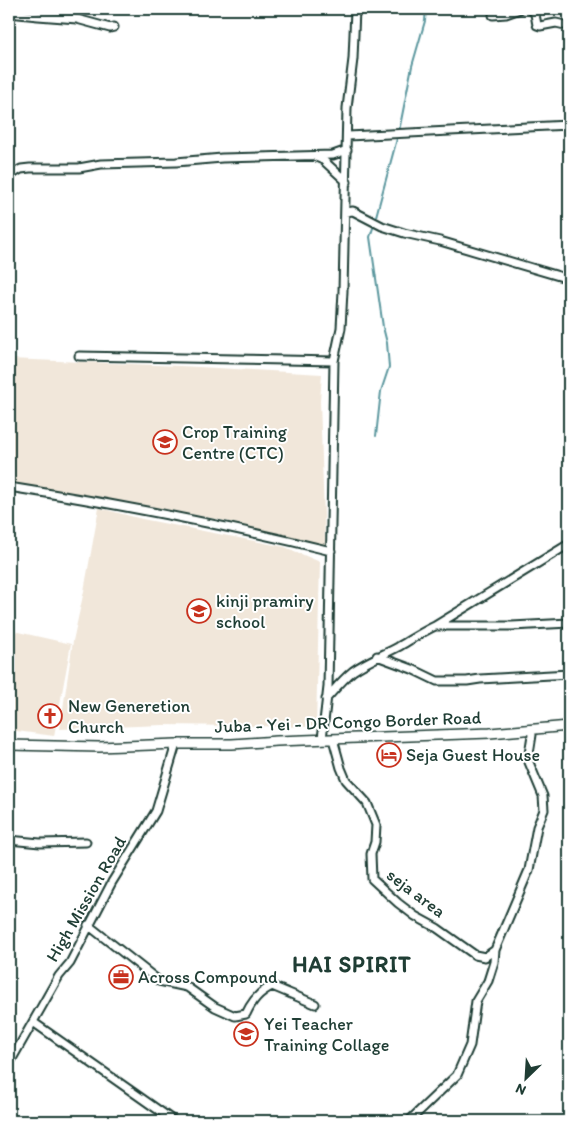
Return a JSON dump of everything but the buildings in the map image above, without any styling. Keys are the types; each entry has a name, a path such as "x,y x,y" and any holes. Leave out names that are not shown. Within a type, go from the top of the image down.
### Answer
{"main road":[{"name":"Juba - Yei - DR Congo Border Road","path":"9,745 99,747 232,744 490,733 569,726"}],"street":[{"path":"322,739 326,699 331,551 334,361 341,328 348,136 347,108 353,59 355,9"},
{"path":"493,15 506,14 520,9"},
{"path":"531,9 535,14 537,25 556,23 569,26"},
{"path":"9,12 69,18 110,28 114,27"},
{"path":"348,136 569,125"},
{"path":"9,176 22,169 30,168 79,168 101,164 333,155 347,150"},
{"path":"312,156 323,160 346,182"},
{"path":"345,212 353,211 382,226 404,234 440,241 569,279"},
{"path":"79,356 334,361"},
{"path":"9,487 72,496 271,536 331,551"},
{"path":"326,699 343,680 377,656 435,626 569,544"},
{"path":"435,626 512,626 569,623"},
{"path":"377,656 437,681 467,681 569,674"},
{"path":"409,1121 457,1075 470,1045 476,1001 488,980 494,962 495,950 529,870 537,827 544,810 543,796 528,760 531,730"},
{"name":"seja area","path":"333,739 346,780 367,803 376,824 375,842 371,854 372,879 415,916 437,928 474,955 485,958 495,950"},
{"name":"High Mission Road","path":"9,1064 59,976 70,963 88,925 112,882 156,811 176,744"},
{"path":"9,840 40,843 86,842"},
{"path":"88,925 159,981 186,987 215,1007 235,1016 246,1014 252,1002 263,990 272,986 315,1004"},
{"path":"33,1022 174,1121"}],"shaded area":[{"name":"Crop Training Centre (CTC)","path":"9,359 322,374 320,401 325,545 221,520 129,502 9,483"},
{"name":"kinji pramiry school","path":"99,508 142,519 285,547 320,562 316,727 163,725 60,729 73,641"},
{"path":"9,630 71,644 54,736 9,730"}],"waterway":[{"path":"399,131 412,66 425,21 426,9"},
{"path":"375,220 398,135"},
{"path":"374,225 370,237 389,367 381,391 376,436"}],"place":[{"name":"Crop Training Centre (CTC)","path":"165,442"},
{"name":"kinji pramiry school","path":"199,611"},
{"name":"New Generetion Church","path":"50,716"},
{"name":"Seja Guest House","path":"389,755"},
{"name":"Across Compound","path":"121,977"},
{"name":"Yei Teacher Training Collage","path":"246,1034"}],"district":[{"name":"HAI SPIRIT","path":"352,964"}]}
